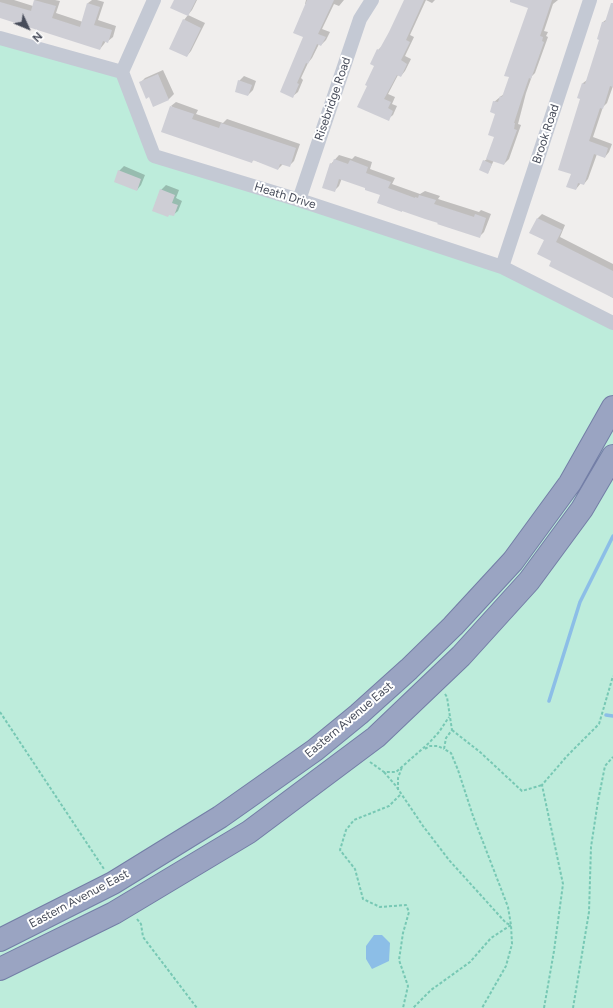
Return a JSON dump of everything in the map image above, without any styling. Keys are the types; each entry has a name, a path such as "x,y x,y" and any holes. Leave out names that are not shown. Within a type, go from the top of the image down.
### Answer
{"highway":[{"name":"Eastern Avenue East","path":"0,940 114,883 220,817 315,750 360,714 453,626 513,561 570,483 613,407"},
{"path":"0,969 114,913 249,832 376,737 461,656 529,581 582,509 613,456"}],"street":[{"path":"0,38 122,72 154,0"},
{"name":"Risebridge Road","path":"299,200 360,19 372,0"},
{"name":"Brook Road","path":"502,267 590,0"},
{"name":"Heath Drive","path":"122,72 154,156 299,200 502,267 613,323"}],"path":[{"path":"434,682 447,697 452,730 480,752 522,791 542,785 567,756 600,724 613,676"},
{"path":"0,712 114,883"},
{"path":"384,772 396,772 422,750 439,732 449,716"},
{"path":"444,748 446,738 452,730"},
{"path":"422,750 430,746 438,746 451,753 473,816 508,907 512,944 506,966 482,1008"},
{"path":"356,752 384,772 422,826 449,860 506,922 511,925"},
{"path":"573,1008 589,912 591,847 598,800 605,766 613,757"},
{"path":"398,791 398,778 404,764"},
{"path":"542,785 563,884 554,951 544,1008"},
{"path":"400,795 389,806 354,820 346,830 340,850 355,869 363,899 380,907 406,905 409,912 399,960 408,986 403,1008"},
{"path":"127,905 141,924 143,937 197,1008"},
{"path":"413,1008 431,990 470,962 491,938 511,925"}],"green space":[{"path":"0,38 122,72 155,156 502,267 613,323 613,1008 0,1008"}],"water":[{"path":"374,935 382,935 390,943 389,961 372,969 366,959 366,946"}],"building":[{"path":"34,0 56,6 52,18 80,27 87,3 100,7 94,25 112,30 108,43 103,41 100,50 0,18 0,2 31,11"},
{"path":"174,0 196,0 188,16 170,8"},
{"path":"307,0 334,0 318,34 326,37 321,46 317,44 308,64 306,63 297,83 299,84 293,98 280,92 303,37 293,33"},
{"path":"404,0 424,0 406,40 410,42 401,60 407,64 401,77 397,75 384,99 391,102 388,108 393,111 389,121 357,107 374,66 370,64 377,49 379,50 389,32"},
{"path":"510,0 552,0 540,36 543,37 542,41 544,42 531,79 529,78 522,98 514,123 514,129 517,130 504,165 486,159 494,137 488,135 495,114 490,112 493,101 498,102 500,96 502,97 509,77 504,76 528,8 510,2"},
{"path":"611,3 613,3 613,87 610,86 603,109 600,108 589,141 608,148 605,158 594,154 584,185 578,183 576,190 566,187 571,174 558,170 580,99 577,98 582,83 585,84 599,40 597,39 602,22 605,22"},
{"path":"183,19 201,28 187,57 169,49"},
{"path":"158,74 169,100 153,107 149,97 146,99 139,82"},
{"path":"238,80 252,85 248,96 235,92"},
{"path":"170,106 194,114 192,119 219,128 221,123 296,148 290,167 280,164 278,170 253,160 252,163 161,132"},
{"path":"334,159 348,164 350,160 368,167 366,173 391,182 388,188 415,198 418,198 419,195 436,200 434,204 474,217 475,214 486,218 480,238 377,203 380,195 339,179 335,192 322,188 330,163 332,164"},
{"path":"483,160 492,164 488,174 479,170"},
{"path":"118,170 141,179 137,191 114,182"},
{"path":"160,189 175,195 172,203 178,205 174,216 169,215 168,217 152,211"},
{"path":"537,218 562,230 556,242 613,271 613,298 549,266 551,261 537,254 544,240 529,233"}],"waterway":[{"path":"549,701 580,602 613,536"},
{"path":"606,715 613,716"}]}
